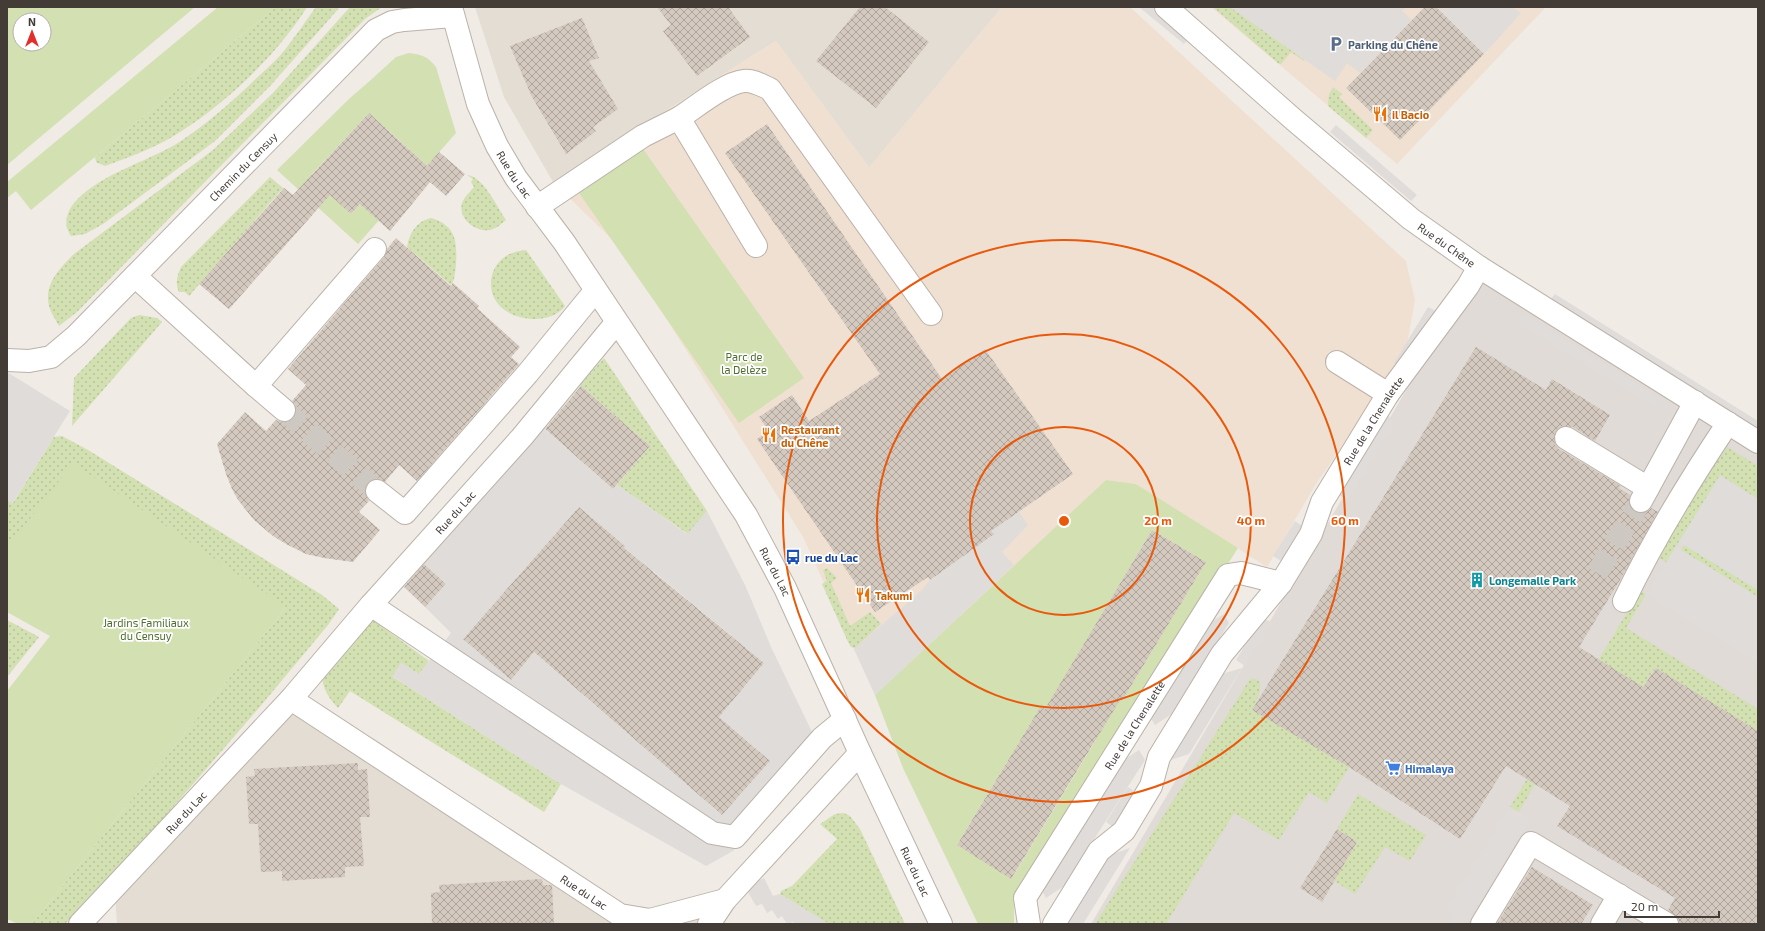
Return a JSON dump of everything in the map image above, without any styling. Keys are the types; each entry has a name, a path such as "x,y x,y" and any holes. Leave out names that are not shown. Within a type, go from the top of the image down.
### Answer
{"street":[{"name":"Rue du Chêne","path":"1166,7 1411,219 1479,267 1758,442"},
{"name":"Rue du Lac","path":"452,11 478,104 497,146 516,178 564,242 616,323 746,515 785,588 941,924"},
{"name":"Chemin du Censuy","path":"7,360 29,361 51,357 76,336 376,30 392,22 452,11"},
{"path":"537,207 643,136 679,118 729,85 744,81 758,83 770,89 931,314"},
{"path":"679,118 756,246"},
{"path":"256,386 375,249"},
{"name":"Rue de la Chenalette","path":"1054,924 1099,851 1124,831 1152,786 1159,757 1222,654 1281,583 1311,534 1322,502 1388,394 1468,286 1479,267"},
{"path":"135,276 284,410"},
{"path":"377,491 405,513 528,373 595,291"},
{"name":"Rue du Lac","path":"80,924 291,699 371,605 522,437 616,323"},
{"path":"1337,362 1388,394"},
{"path":"1566,438 1644,495 1695,402"},
{"path":"1624,601 1639,570 1706,456 1728,423"},
{"name":"Rue de la Chenalette","path":"1028,924 1025,898 1228,575 1241,573 1281,583"},
{"path":"371,605 712,833 735,837 822,738 846,719"},
{"name":"Rue du Lac","path":"291,699 620,914 648,922 725,900"},
{"path":"709,924 725,900 860,752"},
{"path":"1482,924 1532,843 1667,924"},
{"path":"1602,924 1619,895"}],"shaded area":[{"path":"475,7 1002,7 869,168 776,41 553,182 504,97"},
{"path":"1002,7 1130,7 1406,261 1415,300 1405,355 1316,484 1267,567 1136,484 1106,480 875,695 803,537 624,251 553,182 776,41 869,167"},
{"path":"1139,7 1153,7 1190,37 1184,44"},
{"path":"1211,7 1546,7 1397,164"},
{"name":"Parking du Chêne","path":"1230,7 1406,7 1402,11 1412,20 1360,73 1347,63 1335,81"},
{"name":"Parking du Chêne","path":"1436,7 1512,7 1521,13 1484,54"},
{"path":"1336,125 1417,195 1411,201 1330,132"},
{"path":"1479,267 1758,428 1758,924 1091,924"},
{"path":"1555,294 1758,421 1758,434 1549,302"},
{"path":"1428,307 1436,311 1402,368 1394,363"},
{"path":"1522,313 1661,399 1656,408 1516,322"},
{"path":"7,372 70,411 12,504 7,500"},
{"path":"931,386 1028,525 1002,552 1014,565 875,695 854,649 921,591 930,580 993,534 903,406"},
{"path":"1388,416 1396,421 1347,500 1339,495"},
{"path":"542,427 613,489 617,485 687,534 707,511 745,585 772,649 813,734 820,755 733,851 706,866 561,784 392,676 401,663 419,674 451,633 425,607 446,584 423,563","holes":["579,507 625,546 580,598 607,623 653,571 764,663 719,717 770,761 722,815 534,652 511,680 463,639"]},
{"path":"1720,475 1758,499 1758,590 1679,542"},
{"path":"1295,521 1302,526 1281,561 1273,556"},
{"path":"1676,547 1758,597 1758,663 1646,594"},
{"path":"1224,614 1229,623 1173,713 1155,725 1150,717 1206,625"},
{"path":"1262,617 1272,623 1245,666 1236,660"},
{"path":"1242,668 1189,754 1164,762 1218,675"},
{"path":"272,709 373,738 632,913 689,913 707,924 117,924 114,879"},
{"path":"1139,750 1145,760 1064,886 1046,898 1042,890 1121,762"},
{"path":"1128,787 1137,793 1115,828 1106,822"},
{"path":"1510,807 1530,819 1467,922 1461,918 1462,924 1448,924 1453,916 1445,911"},
{"path":"1130,848 1083,924 1063,924 1104,857"},
{"path":"764,878 773,896 780,894 829,924 794,924 793,922 787,924 782,916 778,919 772,910 767,913 762,904 756,906 745,887"}],"green space":[{"path":"7,7 195,7 7,165"},
{"path":"218,7 276,7 31,210 16,191 7,198 7,182"},
{"path":"276,7 307,7 295,25 266,60 233,92 180,132 153,147 105,166 96,162 95,157"},
{"path":"316,7 340,7 271,85 215,141 103,224 85,234 71,236 66,225 67,219 71,208 78,198 106,178 181,141 212,118 241,93 284,51"},
{"path":"350,7 382,7 365,19 77,312 59,326 50,309 48,293 53,278 63,266 74,254 213,150 273,93"},
{"path":"1213,7 1230,7 1305,60 1304,61 1291,52 1281,64 1279,64"},
{"path":"409,53 418,54 430,60 436,67 456,133 358,244 277,170 350,98 396,57","holes":["369,113 410,150 351,214 310,176"]},
{"path":"1333,87 1342,94 1339,97 1373,130 1366,138 1328,106 1329,94"},
{"name":"Parc de la Delèze","path":"641,146 804,378 739,423 577,190"},
{"path":"467,175 473,177 484,186 506,220 494,229 478,229 467,222 464,217 462,205 464,199 474,187 471,182 473,179"},
{"path":"270,177 283,188 189,296 185,292 179,292 177,280 181,267"},
{"path":"431,218 446,225 454,236 456,265 454,278 451,285 407,247 414,228"},
{"path":"526,250 565,306 559,312 542,319 523,318 506,311 499,305 492,293 491,279 496,266 506,256 518,251"},
{"path":"139,315 157,318 162,322 72,426 74,378 131,318"},
{"path":"604,358 707,511 688,534 617,485 650,446 580,385"},
{"path":"62,436 88,450 322,595 339,609 328,625 258,709 148,836 65,924 32,924 286,607 7,548 7,500 13,503 54,437"},
{"path":"1727,447 1758,466 1758,499 1720,476 1666,562 1655,556 1716,458 1719,460"},
{"name":"Jardins Familiaux du Censuy","path":"73,463 286,607 32,924 18,924 7,919 7,691 50,636 7,612 7,548"},
{"path":"1106,480 1136,484 1238,548 1014,897 1014,924 978,924 903,768 875,695","holes":["1152,530 1206,562 1122,701 1069,670","1041,706 1096,740 1012,878 957,845"]},
{"path":"1684,545 1758,590 1758,597 1681,550"},
{"path":"827,568 837,578 831,583 850,626 870,612 881,624 855,648 851,647 848,642 822,584 827,581 823,570"},
{"path":"1640,591 1646,594 1626,628 1758,709 1758,731 1655,668 1643,687 1535,784 1519,812 1510,807"},
{"path":"369,617 429,661 419,674 401,663 393,677 561,784 544,812 350,691 338,708 327,694 322,676"},
{"path":"7,620 39,637 7,677"},
{"path":"1250,679 1256,679 1259,681 1260,685 1260,690 1253,710 1349,767 1327,803 1309,792 1279,840 1234,813 1166,924 1095,924"},
{"path":"1358,794 1426,835 1410,861 1385,847 1355,894 1334,881 1357,842 1337,829"},
{"path":"844,813 850,816 860,829 905,924 829,924 780,894 781,891 792,886 837,839 820,824 835,814"}],"building":[{"path":"657,7 728,7 750,37 697,76 663,31 671,25"},
{"path":"860,7 885,7 929,42 876,108 816,61"},
{"path":"1425,7 1436,7 1484,54 1400,140 1346,88"},
{"path":"582,18 599,58 589,61 618,109 593,127 596,131 566,154 532,97 510,46"},
{"path":"369,113 427,166 439,152 465,174 446,196 430,182 390,231 360,204 351,214 330,195 229,309 199,284 284,188 293,195"},
{"path":"767,124 942,379 985,349 1073,474 991,531 994,534 930,580 928,577 875,612 757,439 769,431 759,417 792,395 809,421 880,374 725,153"},
{"path":"396,238 451,286 453,283 479,306 477,308 520,347 511,357 519,364 417,481 399,465 385,482 378,479 373,479 367,483 365,490 369,501 359,512 380,530 353,562 306,554 273,536 254,520 238,500 232,489 217,444 245,412 266,431 276,420 288,422 293,418 296,412 296,406 292,401 306,385 288,369 384,257 387,249"},
{"name":"Longemalle Park","path":"1476,347 1546,390 1552,379 1610,415 1595,441 1573,427 1566,426 1560,427 1556,431 1554,437 1555,444 1559,449 1621,486 1619,488 1630,495 1630,507 1635,512 1647,512 1651,508 1658,512 1620,580 1579,647 1643,687 1656,668 1758,731 1758,924 1679,924 1678,918 1668,910 1675,898 1557,826 1570,806 1506,766 1460,839 1349,767 1252,710"},
{"path":"581,386 650,446 613,489 545,429"},
{"path":"579,507 625,546 624,548 764,663 719,717 770,761 722,815 534,652 511,680 463,639"},
{"path":"1152,530 1206,562 1122,701 1120,700 1011,879 957,845 1041,706 1045,709"},
{"path":"424,564 446,584 425,607 404,587"},
{"path":"358,763 358,770 367,769 370,817 360,817 364,866 345,867 345,877 282,881 282,871 261,872 258,824 249,824 246,777 255,776 254,769"},
{"path":"1337,829 1357,842 1322,902 1300,888"},
{"path":"1532,867 1593,905 1581,924 1497,924"},
{"path":"542,879 543,885 552,885 554,924 432,924 431,893 440,892 439,885"}],"tunnel":[{"path":"284,410 377,491"},
{"path":"1597,573 1641,501"}],"place":[{"name":"Parking du Chêne","path":"1336,44"},
{"name":"il Bacio","path":"1380,114"},
{"name":"Restaurant du Chêne","path":"769,435"},
{"name":"rue du Lac","path":"793,557"},
{"name":"Longemalle Park","path":"1477,580"},
{"name":"Takumi","path":"863,595"},
{"name":"Himalaya","path":"1393,768"}]}
